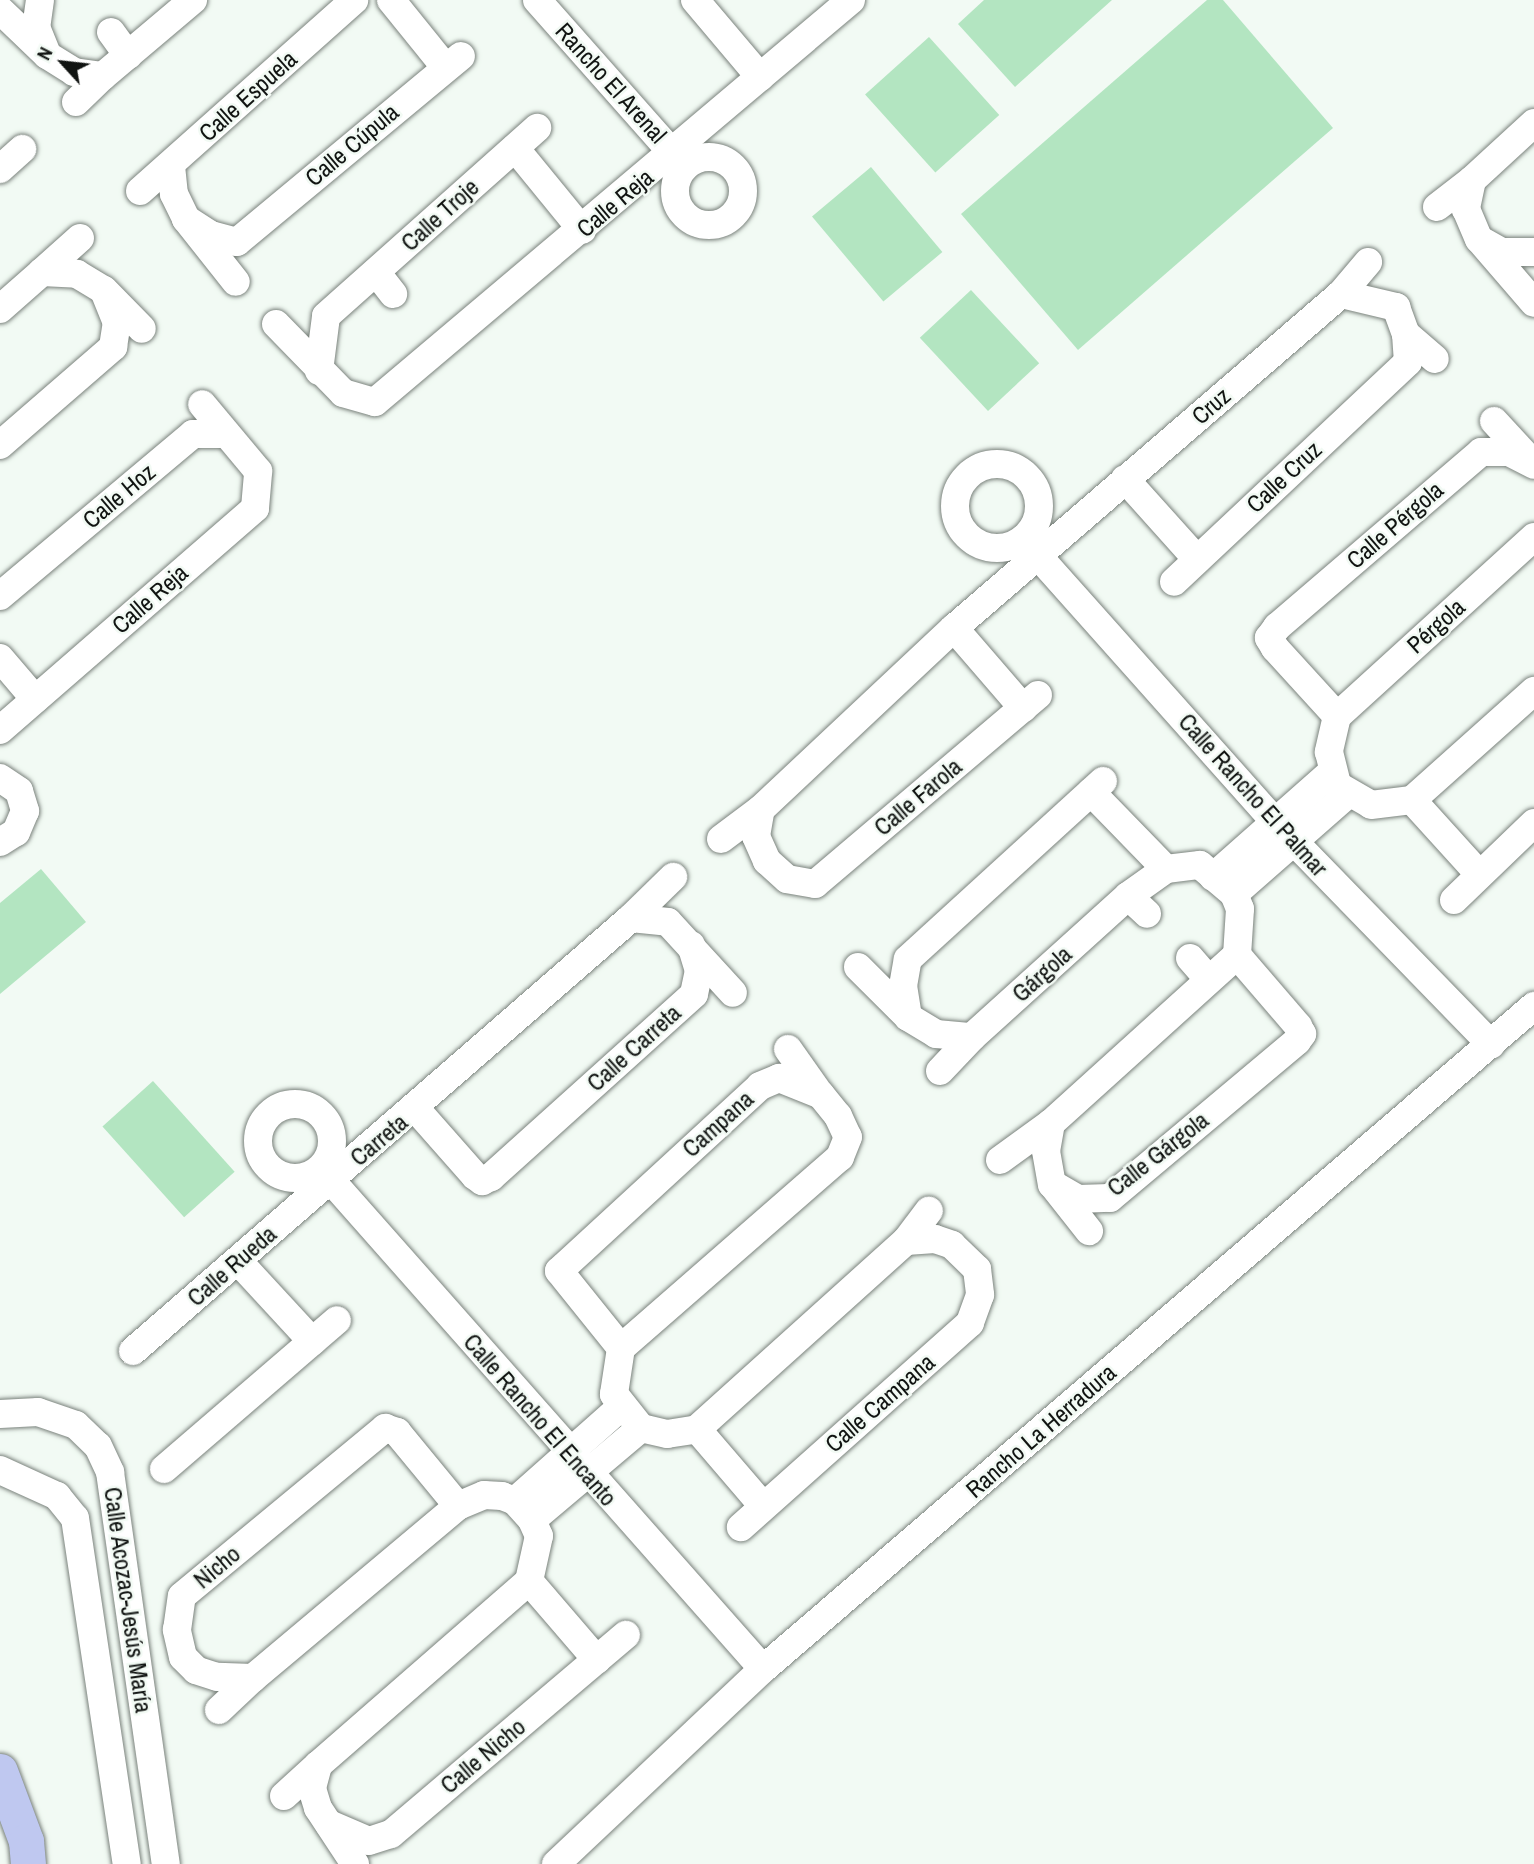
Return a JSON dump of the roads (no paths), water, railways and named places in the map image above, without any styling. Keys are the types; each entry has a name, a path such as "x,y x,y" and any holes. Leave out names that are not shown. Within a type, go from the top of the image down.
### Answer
{"main road":[{"path":"0,1770 33,1856"}],"street":[{"path":"40,0 36,27 47,55"},
{"path":"76,102 194,0"},
{"name":"Calle Cúpula","path":"186,219 211,235 237,242 260,209 453,62 391,0"},
{"name":"Rancho El Arenal","path":"537,0 679,160"},
{"path":"695,0 760,77"},
{"name":"Calle Reja","path":"319,371 343,393 375,402 427,343 679,160 760,77 851,0"},
{"name":"Calle Espuela","path":"140,191 171,166 206,147 339,5"},
{"path":"0,9 47,55 74,72 103,76"},
{"path":"111,32 128,55"},
{"path":"1437,207 1472,180 1534,123"},
{"name":"Calle Troje","path":"319,371 326,316 537,128"},
{"path":"515,148 582,230"},
{"path":"0,169 22,149"},
{"path":"171,166 174,194 186,219 236,282"},
{"path":"1472,180 1466,209 1479,239 1534,303"},
{"path":"19,303 42,272 80,238"},
{"path":"1479,239 1502,251 1534,252"},
{"name":"Cruz","path":"1030,547 1125,479 1341,294 1368,262"},
{"path":"42,272 77,274 104,290 142,329"},
{"path":"376,272 393,294"},
{"path":"0,445 83,361 113,347 117,323 104,290"},
{"name":"Calle Cruz","path":"1196,558 1408,362 1406,334 1395,307 1341,294"},
{"path":"276,324 319,371"},
{"path":"1406,334 1436,359"},
{"path":"202,404 235,444"},
{"path":"1494,421 1534,465"},
{"name":"Calle Hoz","path":"0,596 193,434 235,444"},
{"name":"Calle Reja","path":"0,730 255,508 258,471 235,444"},
{"name":"Calle Pérgola","path":"1338,716 1269,638 1481,452 1509,452 1534,465"},
{"path":"1125,479 1196,558 1174,582"},
{"name":"Pérgola","path":"1338,716 1534,537"},
{"path":"721,839 819,768 1030,547"},
{"name":"Calle Rancho El Palmar","path":"1030,547 1293,842 1491,1044"},
{"name":"Calle Farola","path":"761,809 756,836 766,860 787,879 815,884 869,826 1031,701 954,628"},
{"path":"0,658 35,699"},
{"path":"1338,716 1329,752 1339,784 1371,805 1412,800 1534,691"},
{"path":"0,778 19,791 25,811 16,832 0,842"},
{"path":"1223,885 1273,820 1339,784"},
{"path":"1223,885 1293,842 1339,784"},
{"path":"908,1017 903,986 908,959 1097,787 1166,869"},
{"path":"1412,800 1479,874"},
{"path":"1454,900 1534,823"},
{"name":"Gárgola","path":"972,1037 1137,905 1166,869 1200,865 1223,885"},
{"path":"416,1109 631,918 673,877"},
{"path":"1000,1160 1051,1123 1237,955 1240,909 1223,885"},
{"path":"631,918 668,922 691,943 733,993"},
{"name":"Calle Carreta","path":"482,1181 694,994 699,971 691,943"},
{"name":"Calle Gárgola","path":"1052,1184 1078,1199 1110,1198 1302,1034 1237,955"},
{"path":"1190,958 1208,979"},
{"path":"858,967 908,1017 936,1034 972,1037"},
{"name":"Rancho La Herradura","path":"556,1864 763,1669 1534,1006"},
{"path":"940,1071 972,1037"},
{"path":"788,1049 848,1137 840,1157 621,1348 614,1394 631,1418 667,1434 697,1429 906,1241 929,1211"},
{"name":"Campana","path":"621,1348 559,1271 760,1086 779,1078 821,1095"},
{"name":"Carreta","path":"326,1174 416,1109 482,1181"},
{"path":"1051,1123 1046,1152 1052,1184 1089,1231"},
{"name":"Calle Rancho El Encanto","path":"326,1174 577,1463 763,1669"},
{"name":"Calle Rueda","path":"133,1351 239,1262 326,1174"},
{"name":"Calle Campana","path":"741,1527 970,1323 980,1295 978,1269 952,1245 935,1239 906,1241"},
{"path":"239,1262 312,1341"},
{"path":"164,1468 337,1320"},
{"name":"Calle Acozac-Jesús María","path":"0,1414 38,1412 76,1425 98,1446 110,1472 166,1864"},
{"path":"523,1510 631,1418"},
{"name":"Nicho","path":"253,1678 217,1677 196,1670 183,1657 177,1630 182,1596 321,1479 384,1427 397,1432 458,1506"},
{"path":"697,1429 762,1506"},
{"name":"Calle Acozac-Jesús María","path":"0,1470 57,1496 75,1518 127,1864"},
{"path":"219,1710 253,1678 458,1506 484,1495 523,1510 539,1545 529,1581 284,1796"},
{"path":"529,1581 597,1660"},
{"path":"88,1603 128,1596"},
{"name":"Calle Nicho","path":"327,1823 369,1841 391,1834 626,1635"},
{"path":"318,1765 312,1788 327,1823 355,1864"}]}
